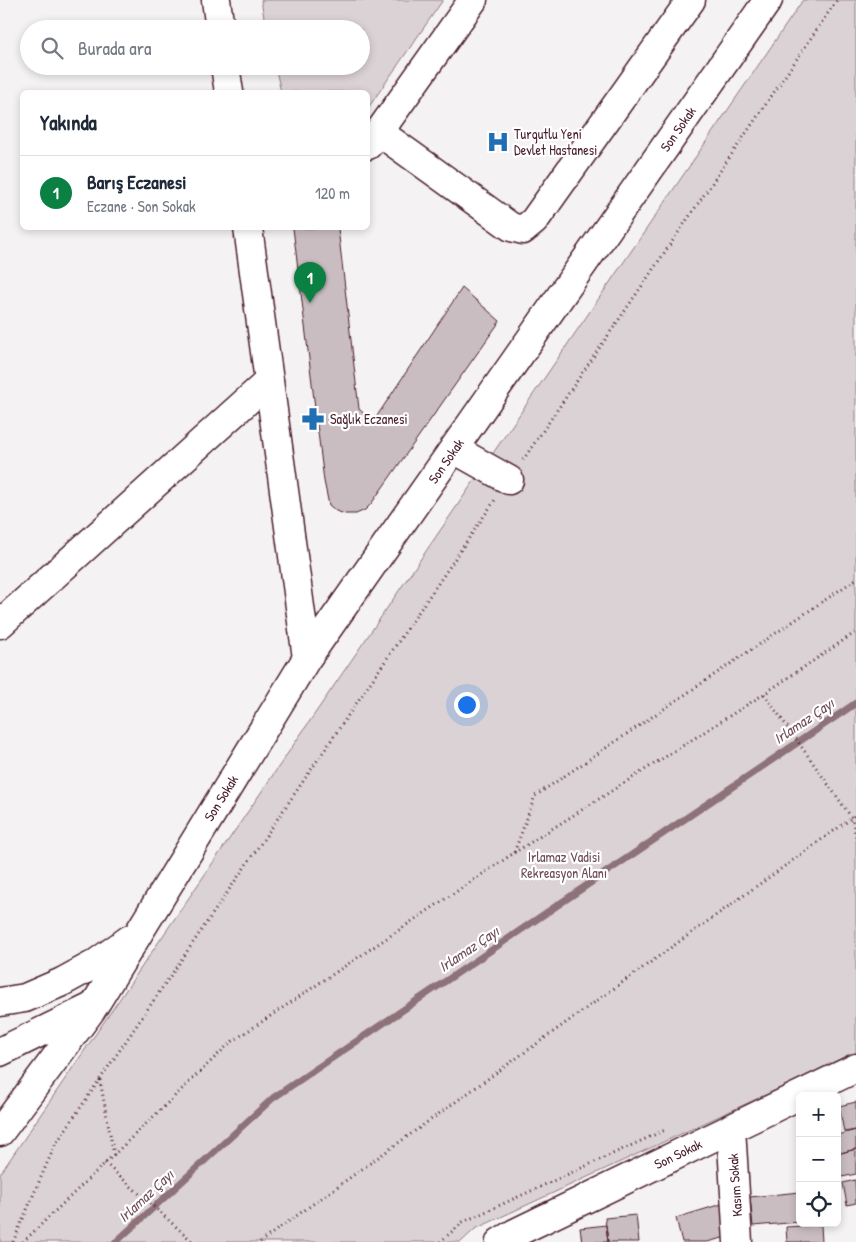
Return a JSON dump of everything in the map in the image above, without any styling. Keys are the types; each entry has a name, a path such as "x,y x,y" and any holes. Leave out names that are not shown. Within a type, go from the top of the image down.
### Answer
{"main road":[{"path":"216,0 219,20"},
{"path":"473,0 373,138 511,227 523,230 534,221 691,0"},
{"name":"Son Sokak","path":"0,1132 94,1006 307,658 768,0"},
{"path":"226,75 229,90"},
{"path":"248,230 307,658"},
{"path":"0,624 269,381"},
{"path":"454,448 509,480"},
{"name":"Son Sokak","path":"0,1002 25,998 62,982 95,964 139,932"},
{"path":"0,1052 94,1006"},
{"name":"Son Sokak","path":"500,1242 856,1068"},
{"name":"Kasım Sokak","path":"731,1128 738,1242"}],"path":[{"path":"13,1242 55,1146 837,0"},
{"path":"514,853 535,796 856,579"},
{"path":"23,1242 230,1043 514,853 764,694 856,632"},
{"path":"764,694 852,818 856,838"},
{"path":"260,1242 856,815"},
{"path":"100,1079 114,1155"},
{"path":"440,1242 463,1222 668,1128"},
{"path":"106,1163 193,1242"}],"green space":[{"path":"261,0 443,0 370,105 370,90 281,90 277,75 370,75 370,20 264,20"},
{"name":"Irlamaz Vadisi Rekreasyon Alanı","path":"803,0 856,0 856,1053 475,1229 461,1242 0,1242 0,1174"}],"building":[{"path":"293,230 338,230 359,409 373,422 462,288 500,321 365,510 356,514 345,514 336,511 329,505 324,481"},
{"path":"856,1102 856,1130 844,1132 841,1106"},
{"path":"856,1130 856,1149 841,1153 841,1134"},
{"path":"856,1149 856,1174 842,1177 841,1153"},
{"path":"855,1180 856,1203 847,1205 843,1183"},
{"path":"796,1192 796,1222 753,1226 750,1197"},
{"path":"728,1202 730,1236 707,1242 682,1242 676,1218"},
{"path":"636,1215 639,1242 608,1242 605,1218"},
{"path":"606,1225 608,1242 582,1242 580,1228"},
{"path":"786,1227 821,1227 822,1242 787,1242"}],"waterway":[{"name":"Irlamaz Çayı","path":"116,1242 273,1098 856,703"}],"place":[{"name":"Turgutlu Yeni Devlet Hastanesi","path":"498,142"},
{"name":"Barış Eczanesi","path":"310,303"},
{"name":"Sağlık Eczanesi","path":"313,419"}]}
